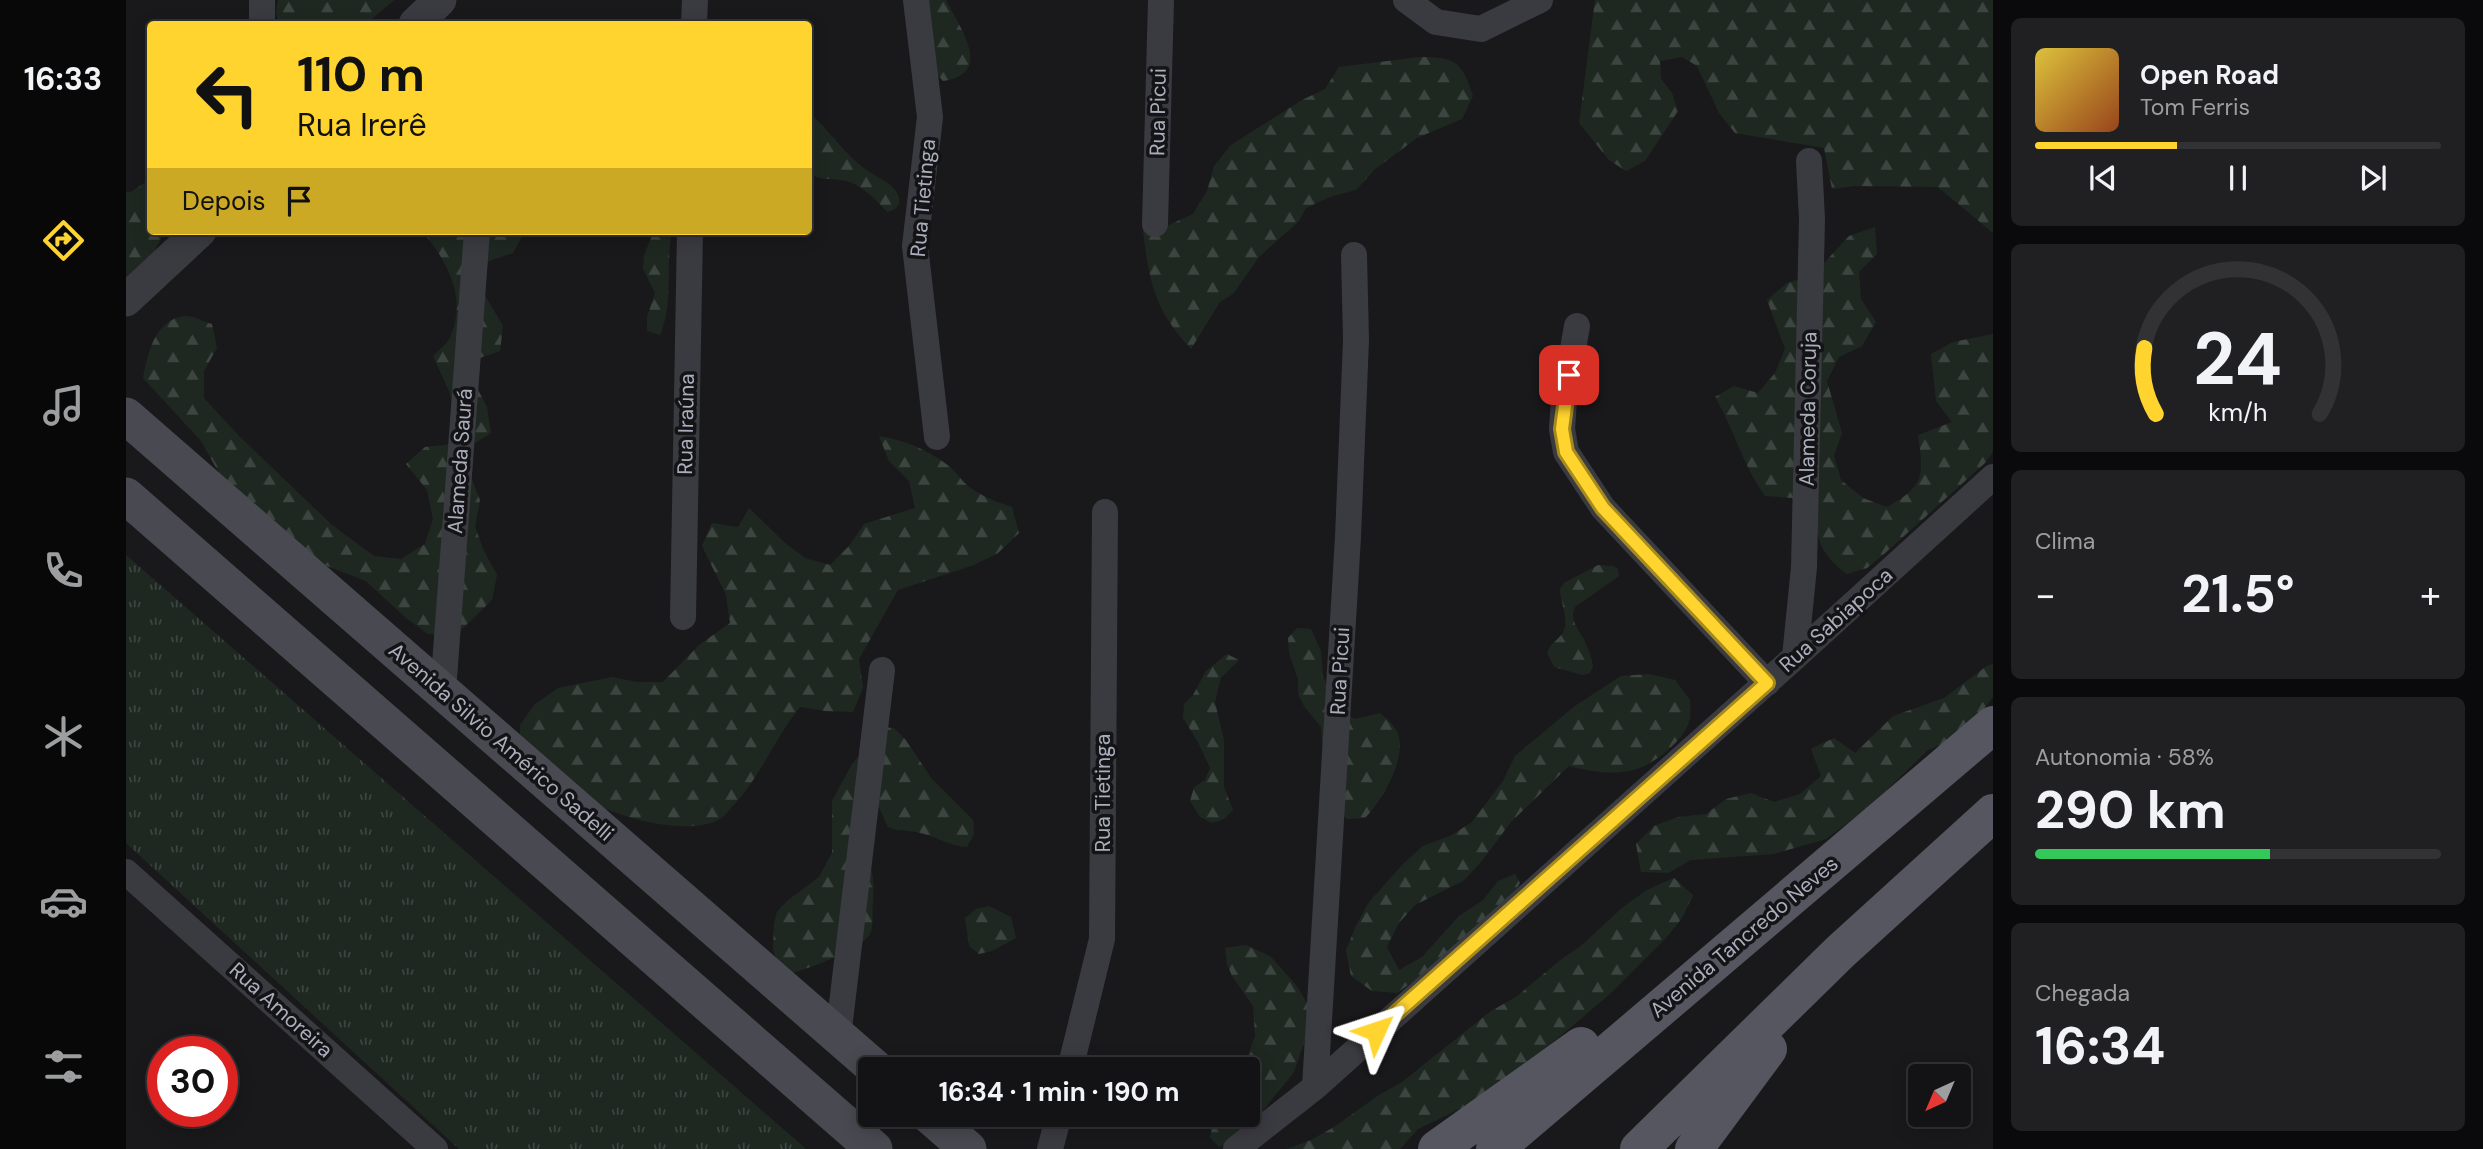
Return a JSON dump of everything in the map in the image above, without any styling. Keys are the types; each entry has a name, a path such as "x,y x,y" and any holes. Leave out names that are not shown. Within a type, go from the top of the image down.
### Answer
{"main road":[{"name":"Avenida Silvio Américo Sadelli","path":"126,416 862,1057"},
{"path":"126,496 874,1149"},
{"name":"Avenida Tancredo Neves","path":"1495,1149 1993,725"},
{"path":"1639,1149 1840,952 1993,813"},
{"path":"1437,1149 1786,901"},
{"path":"1694,1149 1840,952"},
{"path":"943,1127 968,1149"}],"street":[{"path":"262,0 262,21"},
{"path":"418,21 440,0"},
{"path":"694,21 695,0"},
{"name":"Rua Tietinga","path":"916,0 930,117 915,246 937,437"},
{"name":"Rua Picui","path":"1155,224 1161,0"},
{"path":"1406,0 1436,22 1481,29 1540,0"},
{"name":"Alameda Coruja","path":"1796,657 1804,567 1812,219 1809,161"},
{"path":"126,300 196,235"},
{"name":"Alameda Saurá","path":"443,692 477,235"},
{"name":"Rua Iraúna","path":"682,617 690,235"},
{"name":"Rua Picui","path":"1315,1087 1348,537 1356,340 1354,255"},
{"path":"1577,326 1564,400 1562,429 1566,452 1603,508 1767,683"},
{"name":"Rua Sabiapoca","path":"1236,1149 1315,1087 1993,477"},
{"name":"Rua Tietinga","path":"1073,1057 1102,939 1105,512"},
{"path":"838,1037 882,670"},
{"name":"Rua Amoreira","path":"126,872 435,1149"},
{"path":"1050,1149 1056,1127"}],"green space":[{"path":"278,0 394,0 370,21 278,21 276,12"},
{"path":"923,0 946,0 964,35 970,59 967,69 959,76 943,81 934,71"},
{"path":"1595,0 1993,0 1993,233 1938,187 1855,186 1832,189 1824,148 1735,133 1719,113 1697,66 1682,57 1660,61 1661,79 1672,93 1678,111 1645,161 1626,171 1609,160 1579,123"},
{"path":"1420,57 1450,60 1461,69 1473,96 1462,119 1417,138 1375,169 1356,190 1330,197 1306,208 1299,221 1259,257 1233,294 1220,302 1191,349 1168,319 1154,291 1142,223 1169,225 1193,214 1207,191 1214,166 1231,145 1302,100 1325,89 1339,67"},
{"path":"812,115 854,160 895,189 899,203 892,211 887,212 861,188 848,181 813,176"},
{"path":"147,181 147,235 163,235 144,271 126,286 126,192 131,192"},
{"path":"1875,227 1877,254 1859,272 1861,299 1876,322 1862,346 1839,357 1827,381 1842,433 1834,456 1841,480 1863,498 1887,507 1909,493 1921,470 1918,435 1952,422 1936,401 1931,354 1953,342 1993,334 1993,452 1985,463 1883,555 1867,568 1847,574 1825,552 1815,527 1811,506 1792,498 1765,496 1750,471 1715,397 1734,386 1758,393 1775,373 1785,349 1767,300 1787,283 1813,275 1849,236"},
{"path":"425,235 523,235 513,253 489,261 477,282 503,326 500,351 474,360 476,386 487,407 491,433 469,447 469,472 480,500 475,527 497,575 492,600 456,635 428,634 406,618 366,581 314,561 227,487 201,441 143,378 154,340 166,324 187,316 212,324 217,348 204,371 204,398 239,436 332,525 374,556 401,559 425,544 433,519 427,490 406,464 425,447 453,444 457,418 449,391 433,356 450,338 457,307 452,280 439,254"},
{"path":"652,235 672,235 667,310 660,335 647,331 647,317 655,293 643,269 644,255"},
{"path":"879,436 907,443 933,455 949,466 973,490 1012,507 1019,533 998,553 974,565 898,590 859,659 863,688 853,712 800,707 750,784 724,815 706,824 689,826 650,822 595,804 566,785 520,745 520,725 535,704 558,688 612,677 637,682 663,682 699,645 730,623 726,595 702,546 712,523 738,527 749,508 785,543 805,558 830,565 849,546 864,524 915,508 909,481 889,461"},
{"path":"126,555 806,1149 459,1149 126,843"},
{"path":"1598,565 1613,566 1618,569 1619,576 1575,607 1573,612 1574,622 1587,647 1593,667 1590,673 1582,675 1554,667 1547,653 1565,626 1560,589 1564,583"},
{"path":"1297,628 1311,629 1321,651 1323,677 1342,713 1355,719 1380,713 1398,734 1400,744 1396,767 1379,801 1365,818 1347,819 1338,810 1323,754 1321,727 1298,694 1298,679 1289,653 1288,638"},
{"path":"1227,654 1239,660 1221,678 1215,702 1224,740 1224,787 1233,810 1224,819 1212,823 1200,817 1190,801 1194,787 1205,780 1210,768 1183,718 1184,704 1193,695 1206,671"},
{"path":"1993,664 1993,697 1979,715 1953,740 1928,750 1869,807 1826,839 1774,854 1691,860 1668,873 1641,872 1636,844 1654,826 1678,817 1706,814 1726,799 1751,793 1774,802 1800,794 1821,776 1811,749 1834,738 1855,753 1893,716 1944,698"},
{"path":"1649,674 1675,680 1690,700 1689,722 1676,742 1658,758 1635,770 1610,773 1569,766 1511,822 1463,881 1415,905 1398,924 1387,947 1399,970 1422,957 1459,916 1483,900 1498,881 1515,874 1520,883 1514,893 1418,978 1397,993 1372,991 1351,976 1346,950 1356,926 1369,902 1404,863 1423,846 1450,836 1472,822 1503,781 1515,756 1575,706 1621,676"},
{"path":"880,727 894,728 905,739 932,779 973,820 974,834 967,847 923,833 892,829 888,827 877,803 865,854 872,871 873,883 870,934 845,952 787,974 777,961 773,949 777,912 819,877 832,853 832,801 851,766"},
{"path":"1674,878 1693,895 1682,918 1666,938 1611,993 1529,1063 1466,1106 1418,1129 1400,1149 1287,1149 1334,1127 1402,1082 1491,1011 1516,997 1581,946 1623,907 1647,890"},
{"path":"989,906 1011,917 1016,938 992,951 979,954 969,946 965,918 976,909"},
{"path":"1246,945 1270,956 1296,985 1309,1006 1307,1034 1294,1072 1260,1114 1260,1057 1247,1057 1255,1036 1253,1006 1232,976 1225,948"},
{"path":"1212,1127 1247,1127 1232,1142 1219,1147 1210,1137"}],"route":[{"path":"1376,1031 1767,683 1603,508 1566,452 1562,429 1569,375"}]}
